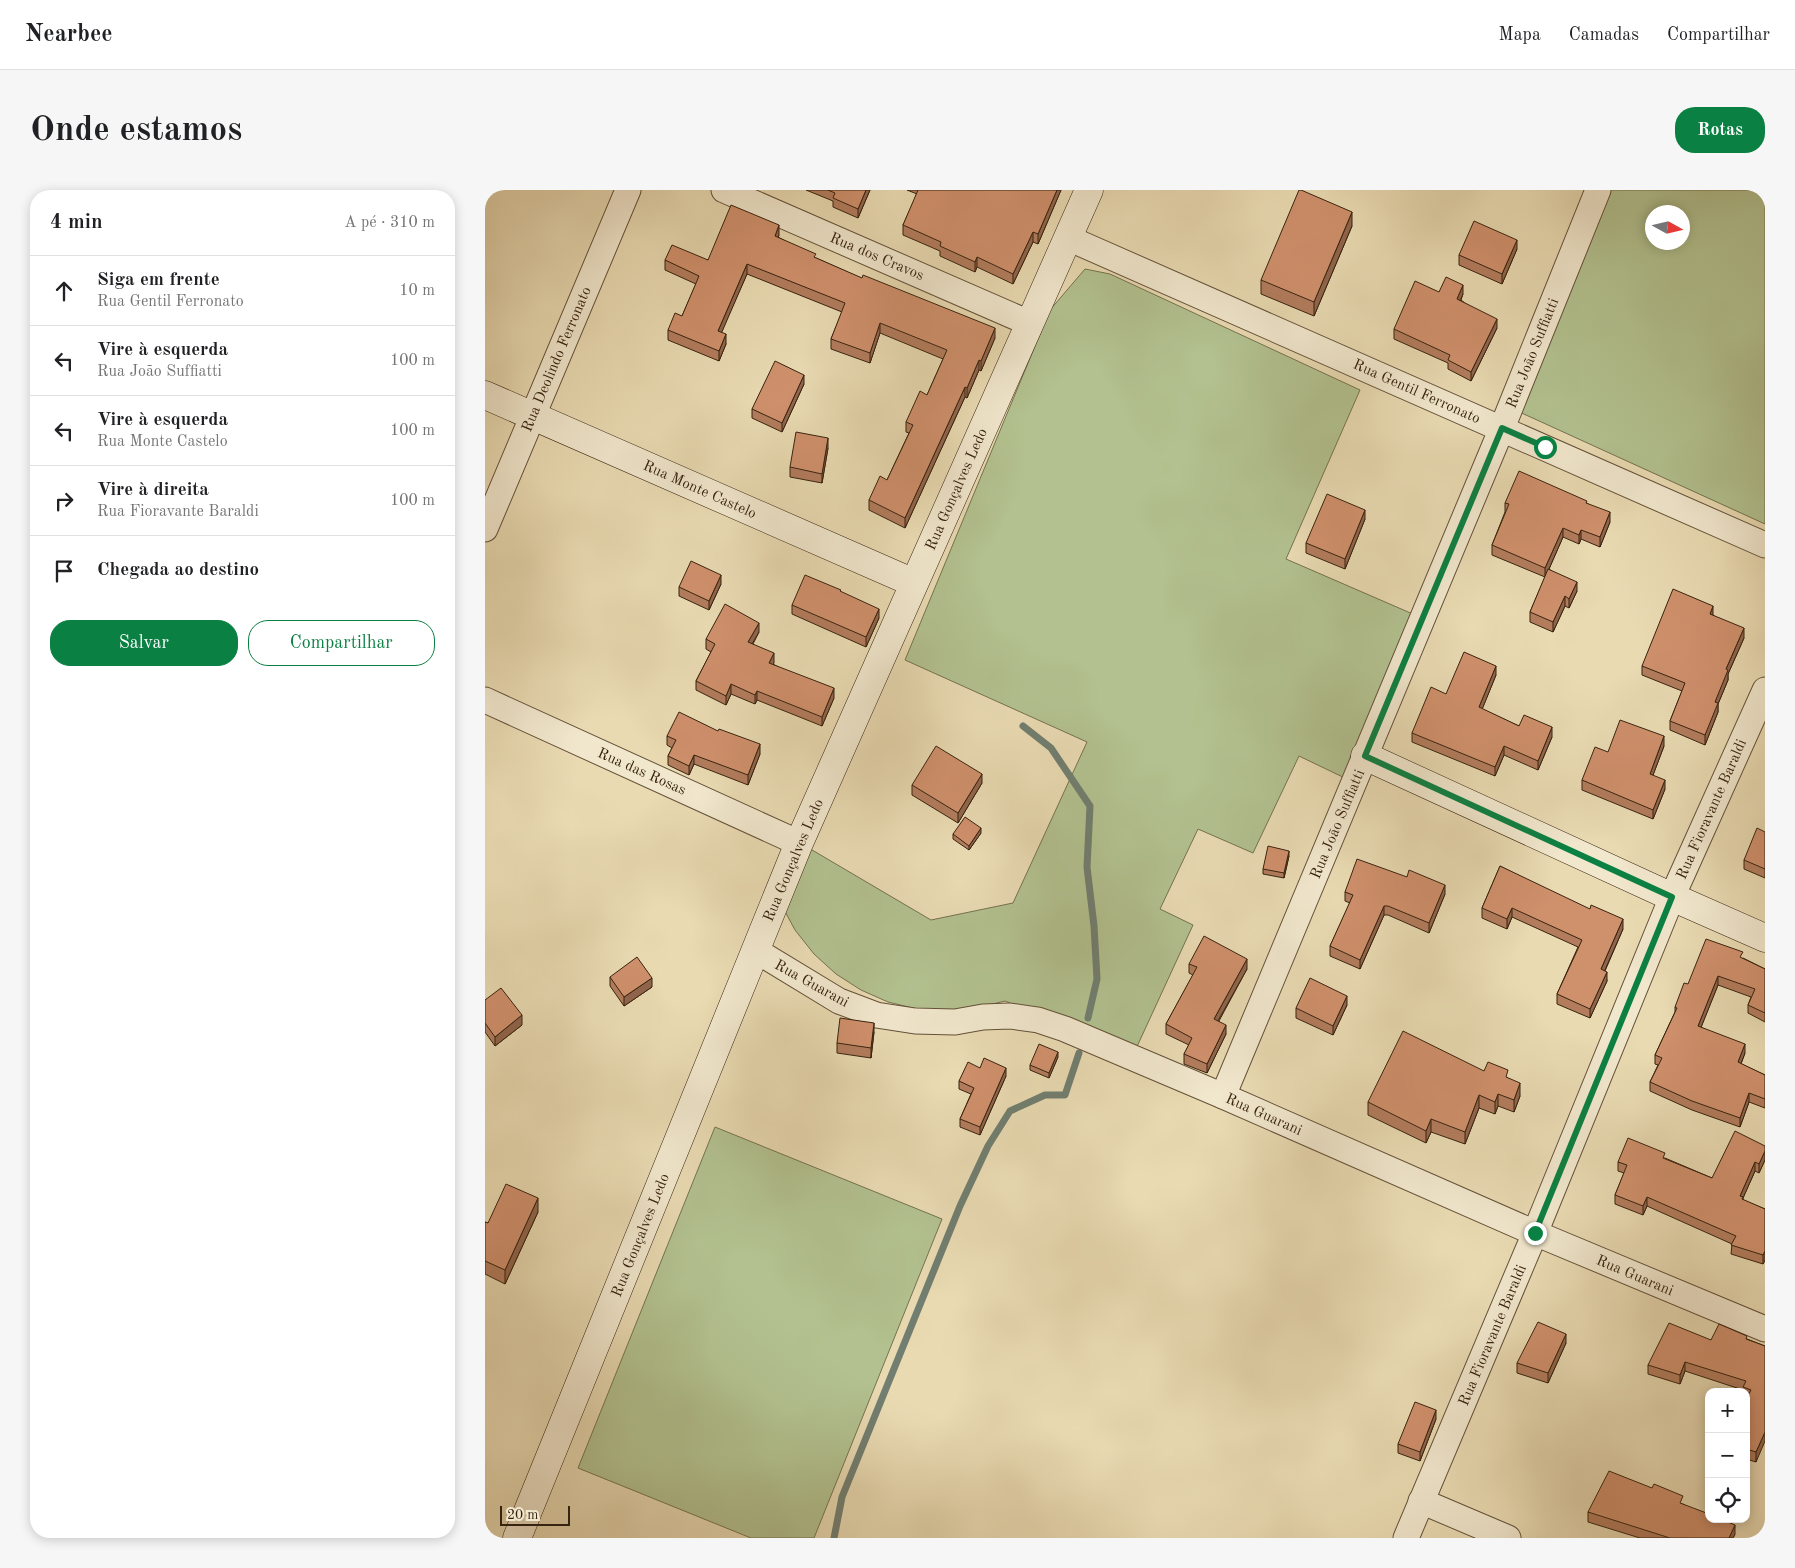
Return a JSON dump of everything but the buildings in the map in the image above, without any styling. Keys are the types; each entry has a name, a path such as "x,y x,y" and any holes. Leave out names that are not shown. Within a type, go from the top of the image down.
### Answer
{"street":[{"name":"Rua Deolindo Ferronato","path":"485,529 628,190"},
{"name":"Rua dos Cravos","path":"724,190 1029,322"},
{"name":"Rua Gonçalves Ledo","path":"517,1538 799,843 1089,190"},
{"name":"Rua João Suffiatti","path":"1223,1096 1502,428 1598,190"},
{"name":"Rua Gentil Ferronato","path":"1068,238 1765,545"},
{"name":"Rua Monte Castelo","path":"485,395 914,583"},
{"name":"Rua Fioravante Baraldi","path":"1405,1538 1535,1233 1672,897 1765,690"},
{"name":"Rua das Rosas","path":"485,700 799,843"},
{"path":"1365,756 1765,938"},
{"name":"Rua Guarani","path":"755,950 839,1001 876,1015 915,1022 955,1022 983,1016 1010,1016 1038,1020 1073,1033 1223,1096 1535,1233 1765,1329"},
{"path":"1421,1501 1508,1538"}],"green space":[{"path":"1606,190 1765,190 1765,524 1515,410"},
{"path":"1085,269 1110,274 1360,390 1286,559 1422,618 1351,781 1299,756 1253,853 1198,829 1160,909 1193,925 1134,1053 1005,1001 976,1008 946,1011 917,1009 888,1002 861,990 836,974 814,954 795,930 781,904 807,847 931,920 1013,903 1087,742 905,660 1050,310"},
{"path":"715,1127 942,1219 814,1538 751,1538 578,1468"}],"waterway":[{"path":"1023,726 1051,748 1090,806 1087,867 1094,926 1097,979 1088,1018"},
{"path":"834,1538 842,1497 960,1206 988,1146 1010,1111 1045,1095 1065,1095 1079,1053"}],"route":[{"path":"1535,1233 1672,897 1365,756 1502,428 1545,447"}]}
